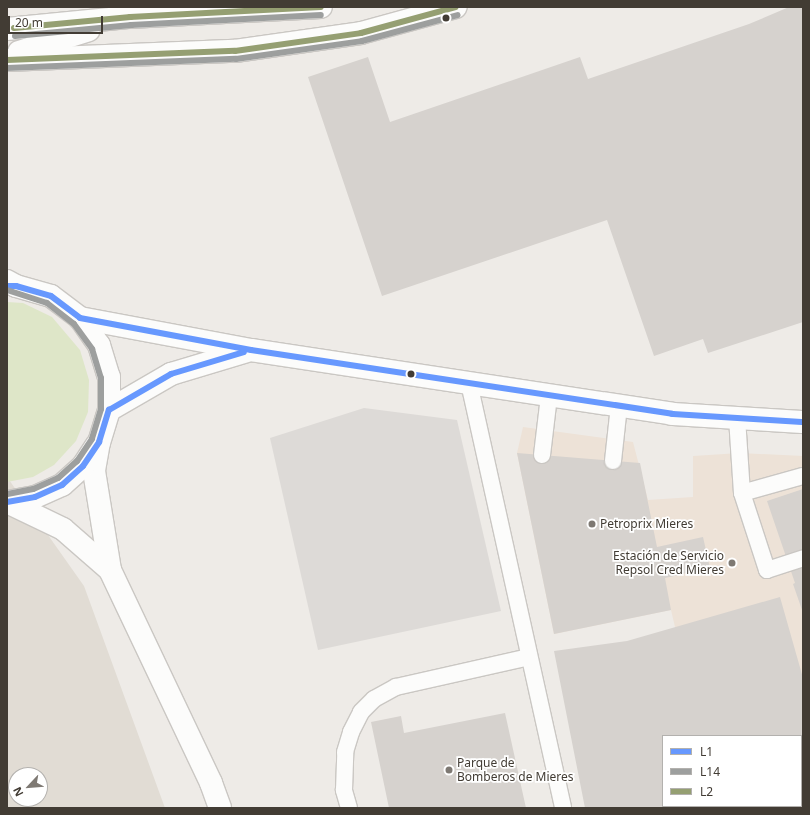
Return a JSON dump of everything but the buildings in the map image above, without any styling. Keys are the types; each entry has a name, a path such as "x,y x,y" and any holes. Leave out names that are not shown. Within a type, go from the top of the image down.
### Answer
{"street":[{"path":"7,29 137,12 321,7"},
{"path":"7,60 235,51 361,33 456,7"},
{"path":"7,56 137,12"},
{"path":"10,284 51,296 80,318 99,346 109,377 110,410 99,442 94,471 110,570 211,783 220,808"},
{"path":"80,318 251,350 672,414 803,422"},
{"path":"110,410 171,374 251,350"},
{"path":"7,502 35,497 62,485 83,466 99,442"},
{"path":"7,502 62,529 110,570"}],"lane":[{"path":"469,383 563,808"},
{"path":"542,455 549,396"},
{"path":"613,461 620,406"},
{"path":"737,418 742,493 767,570 803,558"},
{"path":"742,493 803,476"},
{"path":"349,808 344,790 345,752 351,732 361,712 374,699 396,687 529,657"}],"shaded area":[{"path":"364,408 457,420 501,611 318,650 270,438"},
{"path":"523,427 633,442 648,500 693,497 693,456 740,453 803,456 803,678 675,627 671,610 554,634 517,453"},
{"path":"7,477 84,586 165,808 7,808"}],"green space":[{"path":"7,302 23,303 52,317 80,350 89,380 88,412 76,441 54,465 33,477 7,482"}],"transit line":[{"name":"L2","path":"14,28 130,17 321,7"},
{"name":"L2","path":"7,60 235,51 361,33 456,7"},
{"name":"L14","path":"15,36 131,25 321,15"},
{"name":"L14","path":"7,68 236,59 362,41 458,15"},
{"name":"L1","path":"7,286 16,286 51,296 80,318 251,350 672,414 803,422"},
{"name":"L14","path":"7,290 47,303 74,324 92,349 101,378 101,409 92,439 77,461 58,478 33,489 7,494"},
{"name":"L1","path":"109,410 171,374 244,352"},
{"name":"L1","path":"7,502 35,497 62,485 83,466 99,442 109,410"}],"place":[{"name":"Petroprix Mieres","path":"592,524"},
{"name":"Estación de Servicio Repsol Cred Mieres","path":"732,563"},
{"name":"Parque de Bomberos de Mieres","path":"449,770"}]}
